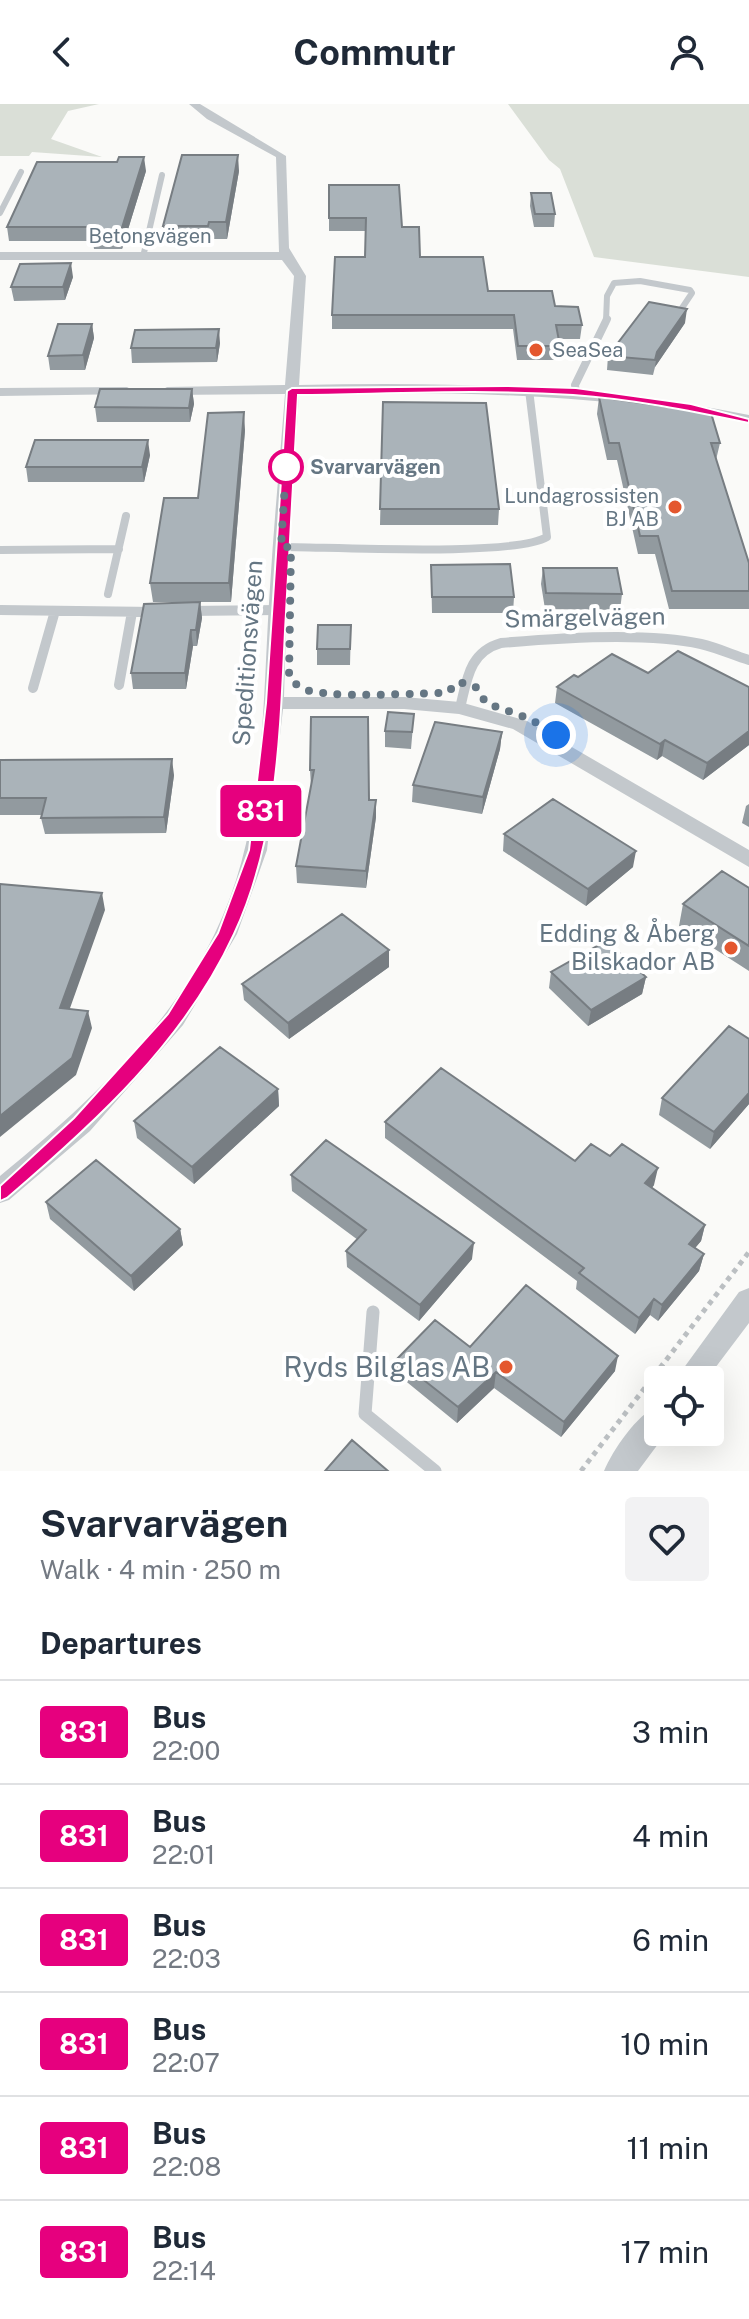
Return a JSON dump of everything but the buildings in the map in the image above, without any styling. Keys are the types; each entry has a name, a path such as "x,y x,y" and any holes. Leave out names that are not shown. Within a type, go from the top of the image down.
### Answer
{"street":[{"name":"Speditionsvägen","path":"0,1192 81,1124 175,1019 226,934 257,850 274,703 277,610 300,278 283,248 281,156 211,117 194,104"},
{"name":"Betongvägen","path":"0,256 290,261"},
{"path":"1,393 529,390 576,392 691,407 749,419"},
{"path":"274,703 404,703 460,708 520,725 749,860"},
{"path":"700,1366 749,1301"},
{"path":"619,1471 644,1438"}],"lane":[{"path":"0,213 21,172"},
{"path":"143,257 162,175"},
{"path":"576,392 575,385 607,319 607,296 614,283 620,280 640,281 690,290 692,293 678,314"},
{"path":"281,547 499,547 537,543 547,537 529,390"},
{"path":"108,594 126,516"},
{"path":"0,550 119,549"},
{"path":"0,610 161,612"},
{"path":"175,612 277,610"},
{"path":"33,688 55,611"},
{"path":"119,685 132,612"},
{"name":"Smärgelvägen","path":"460,708 471,667 485,648 496,644 533,640 697,643 749,660"},
{"path":"373,1312 365,1414 435,1471"}],"path":[{"path":"581,1471 749,1252"}],"shaded area":[{"path":"0,104 99,104 68,111 51,139 102,157 32,152 29,156 0,156"},
{"path":"508,104 749,104 749,277 594,257 560,169 549,160"}],"bus line":[{"name":"831","path":"0,1192 81,1124 175,1019 226,934 257,850 274,703 279,568 292,391 506,389 576,392 691,407 749,419"}],"place":[{"name":"SeaSea","path":"536,350"},
{"name":"Svarvarvägen","path":"286,467"},
{"name":"Lundagrossisten BJ AB","path":"675,507"},
{"name":"Edding & Åberg Bilskador AB","path":"731,948"},
{"name":"Ryds Bilglas AB","path":"506,1367"}],"route":[{"path":"286,467 281,547 291,547 289,677 295,683 303,689 324,693 447,693 458,682 467,683 475,686 486,703 530,719 556,735"}]}
